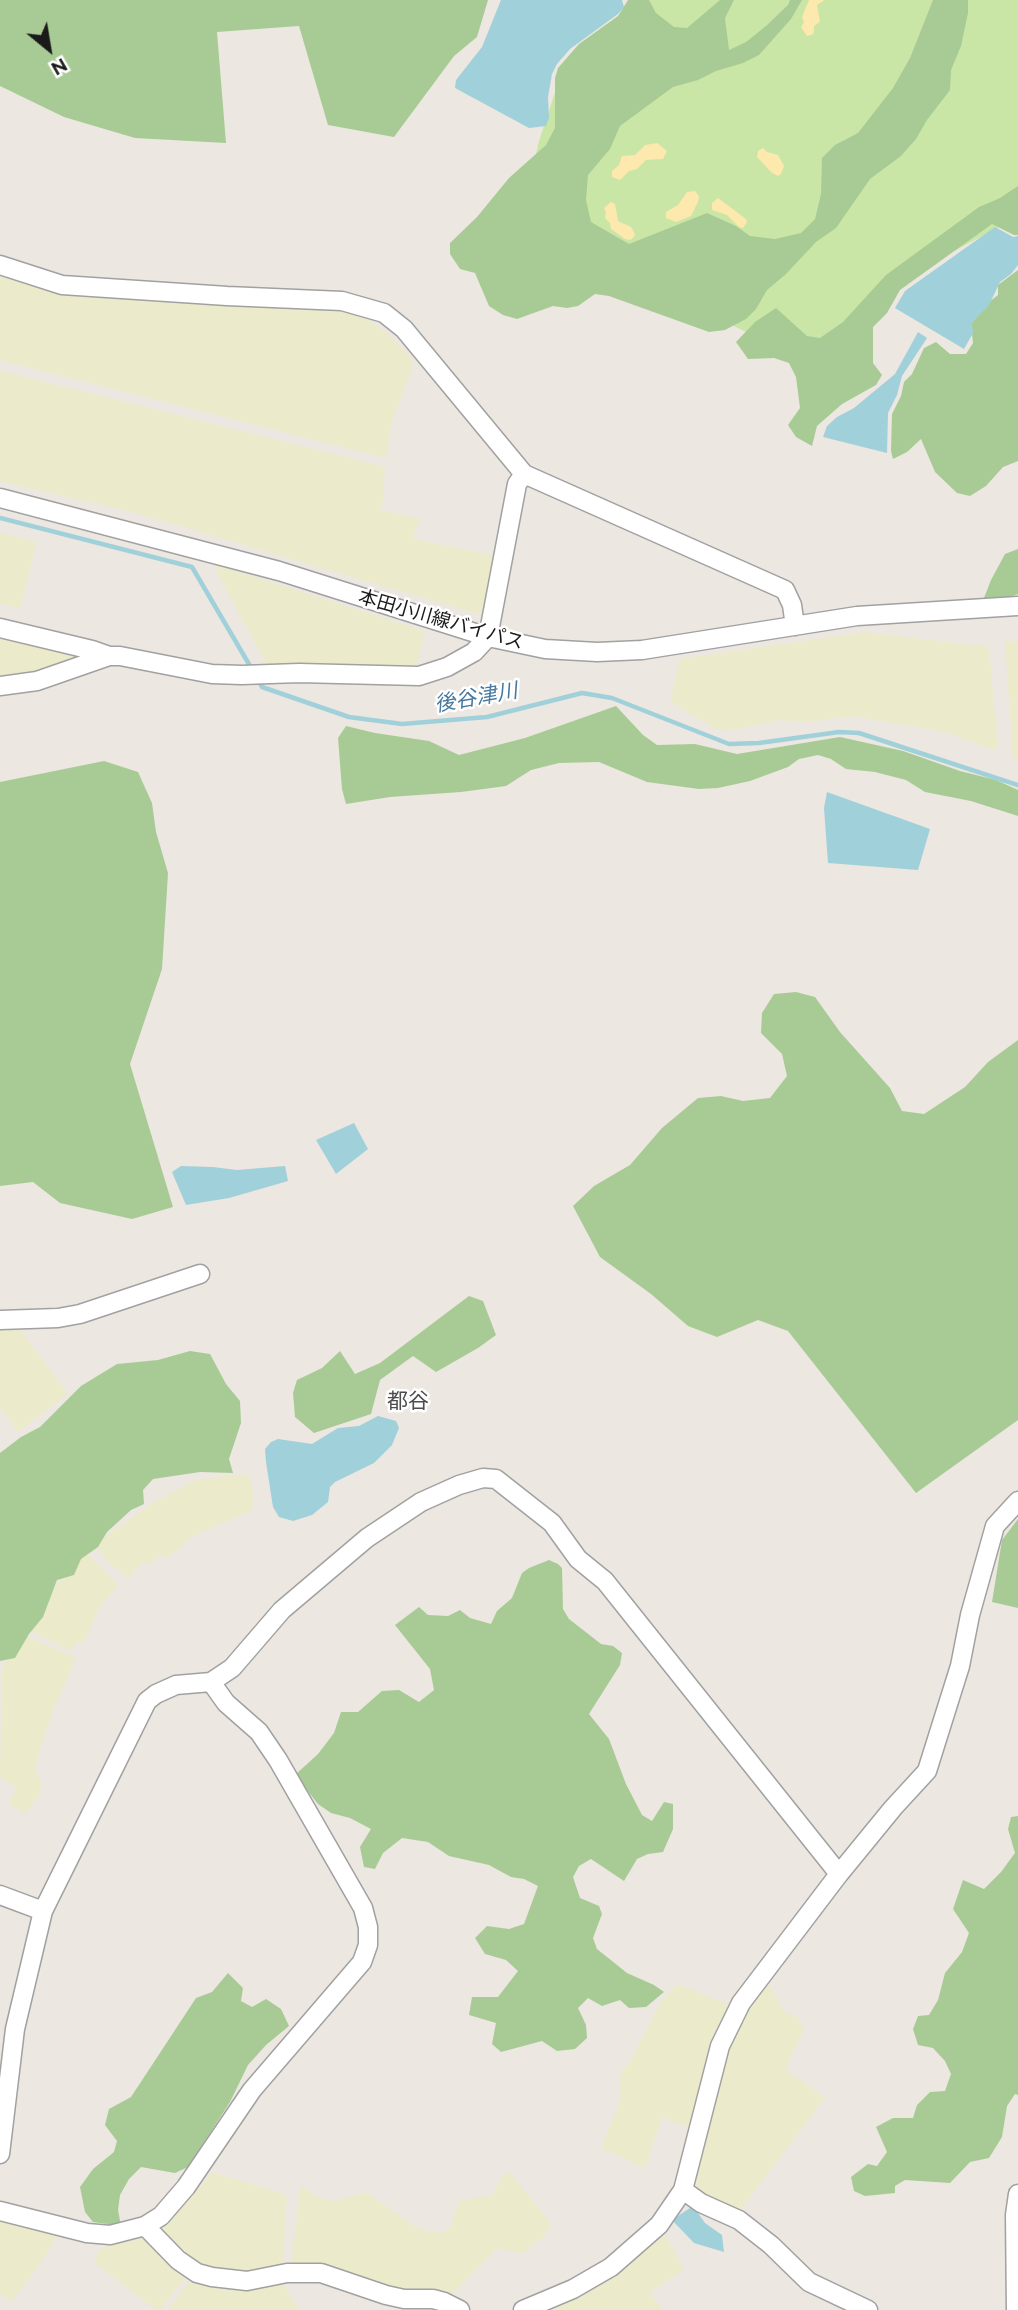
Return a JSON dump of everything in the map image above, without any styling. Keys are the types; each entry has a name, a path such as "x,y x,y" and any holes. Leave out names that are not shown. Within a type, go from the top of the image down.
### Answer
{"street":[{"path":"0,265 62,285 342,301 384,313 404,328 524,474 785,590 792,605 795,626"},
{"path":"0,686 37,681 109,656 212,674 419,676 447,667 474,652 488,636 517,484 524,474"},
{"name":"本田小川線バイパス","path":"0,498 279,572 488,636 545,649 597,652 642,650 857,616 1018,606"},
{"path":"0,628 109,656"},
{"path":"0,1320 58,1318 80,1314 201,1274"},
{"path":"0,2154 15,2029 43,1911 147,1701 176,1685 211,1682 232,1668 282,1610 383,1526 421,1502 458,1485 483,1478 496,1479 552,1523 578,1559 605,1581 839,1874"},
{"path":"523,2310 573,2289 611,2267 659,2225 683,2190 720,2046 741,2003 839,1874 927,1771 960,1665 970,1615 995,1527 1018,1501"},
{"path":"0,2211 87,2233 110,2235 145,2226 174,2203 253,2090 362,1962 368,1945 369,1927 363,1908 278,1759 259,1732 226,1703 211,1682"},
{"path":"0,1895 43,1911"},
{"path":"683,2190 701,2203 739,2220 771,2245 809,2282 868,2310"},
{"path":"1016,2310 1015,2215 1018,2194"},
{"path":"145,2226 178,2260 205,2275 237,2281 287,2273 321,2273 386,2295 404,2299 433,2299 460,2310"}],"green space":[{"path":"0,0 488,0 477,37 454,56 394,137 328,125 299,26 217,32 226,143 135,138 64,117 0,86"},
{"path":"628,0 649,0 656,13 674,27 687,28 720,0 734,0 725,18 729,50 746,42 766,26 790,0 802,0 791,19 759,55 698,80 673,87 620,126 610,149 588,175 586,200 591,222 629,244 707,213 736,226 750,236 775,239 801,233 815,219 821,194 822,158 835,145 858,133 893,88 910,58 933,0 968,0 961,46 951,70 950,90 916,139 901,156 870,179 836,228 816,242 767,290 756,309 746,319 725,330 709,332 609,296 595,294 578,306 553,306 517,319 503,315 489,306 475,273 460,269 450,254 450,243 477,217 509,178 546,145 555,128 555,78 558,68 579,44 618,16"},
{"path":"645,0 1018,0 1018,217 905,277 807,362 622,271 517,236 539,141 565,62"},
{"path":"1018,186 1018,235 992,224 900,290 887,313 873,327 873,363 882,375 876,385 842,404 817,426 812,446 796,437 788,425 800,408 796,377 789,363 774,358 748,359 736,342 755,322 776,308 807,336 820,338 843,322 886,275 979,207"},
{"path":"1018,270 1018,461 1003,467 986,486 970,496 957,493 935,472 921,439 907,452 893,459 892,414 901,396 904,382 912,374 924,348 936,342 950,354 966,354 973,343 970,317 998,295 998,285"},
{"path":"0,272 14,280 65,295 337,310 368,319 411,357 412,369 392,421 386,458 0,360"},
{"path":"0,371 385,467 382,511 419,518 413,539 497,556 487,612 478,614 140,514 0,481"},
{"path":"0,533 37,542 20,608 0,604"},
{"path":"1018,549 1018,594 997,602 984,598 1005,554"},
{"path":"216,565 425,631 416,669 267,670 215,569"},
{"path":"865,632 989,647 998,751 945,732 853,716 806,722 778,720 734,730 718,730 670,702 680,659"},
{"path":"0,635 87,656 56,667 0,679"},
{"path":"1005,642 1018,642 1018,760 1013,758"},
{"path":"616,706 643,735 657,745 695,744 737,754 840,737 903,751 960,771 996,780 1018,790 1018,816 971,801 925,792 906,780 875,772 846,769 831,759 818,755 799,759 788,767 750,781 718,788 699,789 647,782 599,762 559,763 531,770 506,786 346,804 342,789 338,738 346,726 429,741 459,755 525,738"},
{"path":"104,761 138,772 152,803 156,832 168,873 162,969 130,1064 173,1207 132,1219 60,1203 33,1182 0,1186 0,782"},
{"path":"796,992 815,997 840,1032 890,1088 902,1111 924,1114 965,1087 988,1062 1018,1040 1018,1420 916,1493 788,1331 758,1320 717,1337 688,1326 651,1294 600,1257 573,1206 594,1186 630,1165 662,1128 698,1098 721,1096 743,1101 770,1098 787,1076 782,1054 761,1033 762,1013 774,994"},
{"path":"469,1296 483,1301 496,1335 478,1348 436,1372 413,1356 380,1380 371,1414 314,1433 295,1417 293,1393 297,1380 322,1368 340,1351 355,1374 380,1363"},
{"path":"0,1327 18,1327 68,1394 18,1432 0,1408"},
{"path":"190,1351 210,1354 226,1384 240,1401 241,1423 229,1459 233,1473 200,1472 153,1479 143,1490 144,1504 131,1510 107,1532 98,1547 81,1559 74,1575 57,1580 43,1617 15,1658 0,1661 0,1453 40,1427 81,1386 117,1364 158,1360"},
{"path":"247,1474 252,1482 254,1509 193,1536 169,1557 159,1556 151,1563 143,1562 128,1578 106,1560 94,1544 154,1502 195,1480"},
{"path":"1018,1519 1018,1608 992,1602 1002,1540"},
{"path":"86,1552 119,1585 100,1606 83,1644 77,1642 71,1651 28,1630 45,1598"},
{"path":"549,1560 562,1568 563,1609 569,1619 601,1644 613,1646 622,1653 620,1665 589,1714 609,1739 626,1784 642,1815 652,1821 664,1802 673,1804 673,1829 663,1852 637,1859 624,1881 591,1859 579,1866 573,1877 580,1898 599,1906 602,1914 593,1938 597,1949 627,1973 664,1992 646,2007 629,2008 620,2000 602,2006 588,1998 578,2008 586,2025 587,2038 575,2049 557,2051 542,2041 501,2052 492,2044 496,2023 469,2015 472,1997 498,1997 518,1971 506,1960 485,1954 475,1938 487,1926 509,1929 524,1924 538,1886 524,1879 511,1877 489,1865 449,1856 428,1842 402,1838 383,1853 375,1869 364,1867 360,1847 371,1829 350,1818 331,1813 318,1804 295,1775 318,1754 334,1733 341,1712 358,1712 382,1691 399,1690 419,1702 434,1690 430,1669 395,1625 419,1607 428,1615 448,1616 460,1610 470,1618 491,1624 497,1611 512,1598 522,1573"},
{"path":"24,1635 76,1658 39,1751 35,1770 41,1782 40,1794 25,1814 9,1804 17,1788 0,1777 2,1668"},
{"path":"1018,1816 1018,2095 1015,2094 1007,2106 1002,2137 989,2158 970,2162 950,2183 905,2180 895,2186 895,2193 865,2196 854,2191 851,2177 868,2164 877,2166 887,2152 876,2127 893,2118 913,2118 917,2105 930,2092 945,2091 951,2074 945,2061 933,2048 918,2045 913,2029 918,2016 929,2015 938,2000 945,1973 962,1952 969,1933 953,1909 963,1880 984,1889 1001,1872 1015,1853 1008,1829 1011,1817"},
{"path":"228,1973 243,1988 241,2001 252,2007 266,1999 281,2009 289,2026 248,2065 230,2102 188,2167 175,2173 141,2167 129,2179 120,2195 118,2210 121,2226 93,2222 85,2212 80,2187 93,2169 114,2152 117,2141 105,2125 109,2109 131,2097 196,1998 212,1992"},
{"path":"767,1982 785,2012 799,2018 804,2029 785,2069 825,2098 738,2213 698,2191 692,2180 729,2042 744,2009"},
{"path":"678,1984 731,2006 717,2031 691,2128 662,2117 645,2168 601,2148 619,2104 621,2072 629,2063 661,2001"},
{"path":"212,2172 287,2195 283,2266 247,2273 208,2270 181,2255 160,2227"},
{"path":"504,2173 511,2174 551,2224 544,2236 522,2253 497,2248 451,2295 388,2289 314,2265 291,2264 301,2186 319,2198 336,2201 357,2194 369,2194 414,2226 442,2233 452,2226 455,2210 461,2200 492,2196"},
{"path":"0,2217 58,2234 38,2267 11,2301 0,2294"},
{"path":"656,2237 667,2238 684,2269 650,2292 663,2310 556,2310 554,2307 615,2272 645,2250"},
{"path":"138,2238 144,2239 161,2252 186,2277 161,2309 155,2309 94,2262 100,2249"},
{"path":"190,2280 221,2287 242,2288 280,2281 300,2310 168,2310"}],"sand":[{"path":"809,0 825,0 817,5 820,22 814,26 812,35 807,36 801,27"},
{"path":"657,143 667,151 663,159 646,160 620,180 612,177 612,171 619,165 622,156 635,155 645,145"},
{"path":"763,148 778,155 784,166 778,176 757,157 758,151"},
{"path":"695,191 699,196 691,216 676,222 666,218 666,212 678,205 687,192"},
{"path":"718,198 746,219 743,228 727,215 712,210 712,203"},
{"path":"611,202 615,204 618,221 631,227 635,234 630,240 611,229 605,218 604,208"}],"water":[{"path":"501,0 622,0 624,7 618,14 570,49 557,64 552,74 546,126 529,128 455,88 456,80 482,47"},
{"path":"995,227 1013,237 1018,236 1018,265 1000,282 989,305 972,323 973,333 964,349 895,308 905,291"},
{"path":"918,332 927,338 902,376 888,413 887,453 823,437 827,426 837,417 854,408 895,374"},
{"path":"827,792 930,829 918,870 828,863 824,808"},
{"path":"354,1123 368,1149 336,1174 316,1140"},
{"path":"181,1166 237,1170 285,1166 288,1181 229,1198 186,1205 172,1172"},
{"path":"378,1416 396,1421 399,1428 392,1445 374,1463 335,1482 330,1487 328,1502 312,1515 293,1521 279,1517 273,1507 266,1462 265,1449 271,1442 278,1439 312,1444 338,1428 359,1426"},
{"path":"693,2206 705,2223 722,2235 724,2252 694,2243 672,2220"}],"waterway":[{"name":"後谷津川","path":"0,518 192,567 253,671"},
{"name":"後谷津川","path":"257,678 262,687 349,717 402,724 487,717 582,693 612,698 729,744 759,743 839,732 859,733 1018,785"}],"district":[{"name":"都谷","path":"408,1402"}]}
